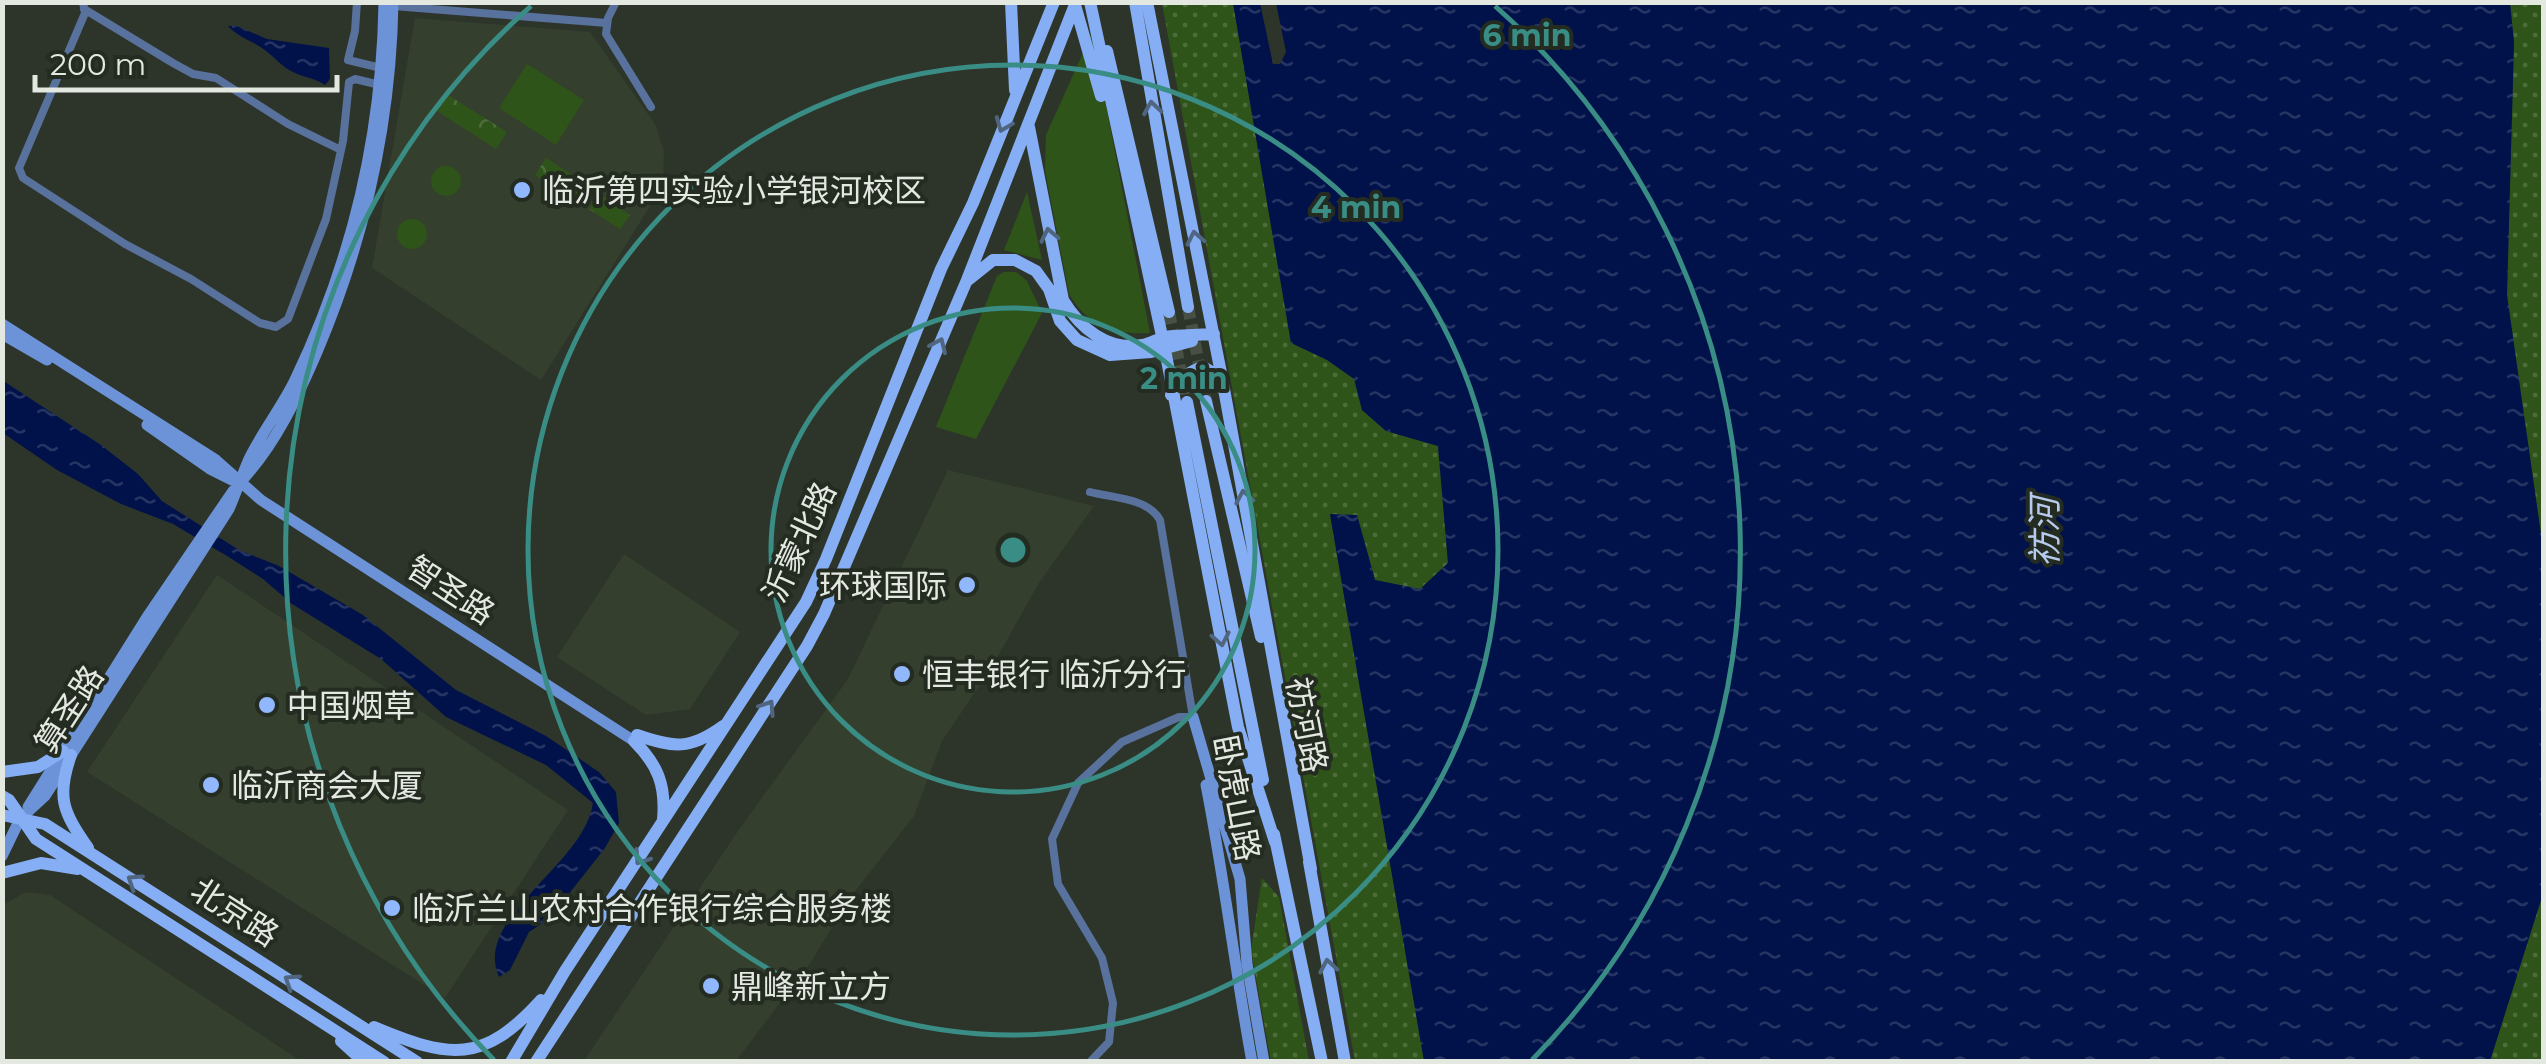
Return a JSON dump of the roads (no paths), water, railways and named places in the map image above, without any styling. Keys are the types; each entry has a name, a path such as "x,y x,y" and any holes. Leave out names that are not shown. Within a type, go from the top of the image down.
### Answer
{"main road":[{"path":"1011,2 1015,96"},
{"name":"沂蒙北路","path":"510,1062 806,602 1054,2"},
{"path":"1075,2 1132,204"},
{"name":"沂蒙北路","path":"536,1062 807,646 840,581 968,280 1075,2"},
{"path":"1092,2 1238,727 1275,842"},
{"path":"1092,2 1169,312"},
{"path":"1135,2 1188,307"},
{"path":"1147,2 1214,334 1311,869"},
{"path":"1029,126 1063,300 1085,330 1119,344 1163,344"},
{"path":"968,280 993,260 1016,260 1036,271 1049,289 1060,321 1078,340 1110,355 1214,334"},
{"path":"1171,395 1191,371 1203,368 1222,378"},
{"name":"祊河路","path":"1206,401 1311,869 1345,1062"},
{"name":"祊河路","path":"1188,402 1322,1062"},
{"path":"636,738 689,745 702,741 729,722"},
{"path":"636,738 654,762 662,788 663,824"},
{"path":"2,772 38,767 67,753"},
{"path":"67,753 62,782 67,817 92,854"},
{"name":"北京路","path":"2,796 36,838 384,1062"},
{"name":"北京路","path":"2,816 45,824 416,1062"},
{"path":"2,873 41,864 85,870"},
{"path":"336,1010 423,1048 478,1051 523,1020 565,971"},
{"path":"546,1062 579,997"},
{"path":"313,1016 364,1062"}],"street":[{"path":"345,2 357,4 348,60 381,68"},
{"path":"616,2 606,34 651,107"},
{"path":"390,4 607,24"},
{"name":"算圣路","path":"240,483 250,457 296,378 329,300 361,199 390,4"},
{"name":"算圣路","path":"20,819 67,753 240,483 258,462 304,382 338,304 370,201 387,110 390,4"},
{"path":"341,150 288,124 216,78 193,74 173,63 83,6 19,168 23,178 125,244 192,279 260,323 276,327 288,320 326,218 341,150 348,82 355,79 380,85"},
{"name":"智圣路","path":"2,324 216,460 240,483"},
{"name":"智圣路","path":"2,334 636,738"},
{"path":"1090,492 1144,505 1154,510 1160,520 1193,717 1179,717 1122,742 1078,783 1052,840 1058,884 1102,958 1113,1003 1109,1042 1090,1062"},
{"name":"卧虎山路","path":"1193,717 1224,879 1234,966 1252,1062"},
{"name":"卧虎山路","path":"1193,717 1240,879 1246,964 1264,1062"},
{"path":"2,841 20,819"},
{"path":"2,856 20,819"}],"water":[{"name":"祊河","path":"1233,3 1260,3 1273,64 1280,64 1286,52 1276,3 2510,3 2514,42 2507,295 2544,555 2544,891 2490,1061 1424,1061 1330,514 1357,515 1375,580 1420,589 1448,563 1438,446 1386,431 1362,410 1354,379 1327,360 1291,343"},
{"path":"228,26 267,39 329,48 330,79 325,85 290,71"},
{"path":"2,380 101,445 138,474 162,501 239,550 279,566 363,615 456,690 546,736 599,772 616,792 619,823 605,848 550,918 529,932 510,970 499,977 495,955 501,933 571,848 593,803 546,765 446,717 381,659 292,604 227,556 173,524 121,504 57,470 3,433"}],"tunnel":[{"path":"1188,307 1206,401"},
{"path":"1169,312 1187,402"}],"place":[{"name":"临沂第四实验小学银河校区","path":"522,190"},
{"name":"环球国际","path":"967,585"},
{"name":"恒丰银行 临沂分行","path":"902,674"},
{"name":"中国烟草","path":"267,705"},
{"name":"临沂商会大厦","path":"211,785"},
{"name":"临沂兰山农村合作银行综合服务楼","path":"392,908"},
{"name":"鼎峰新立方","path":"711,986"}]}
